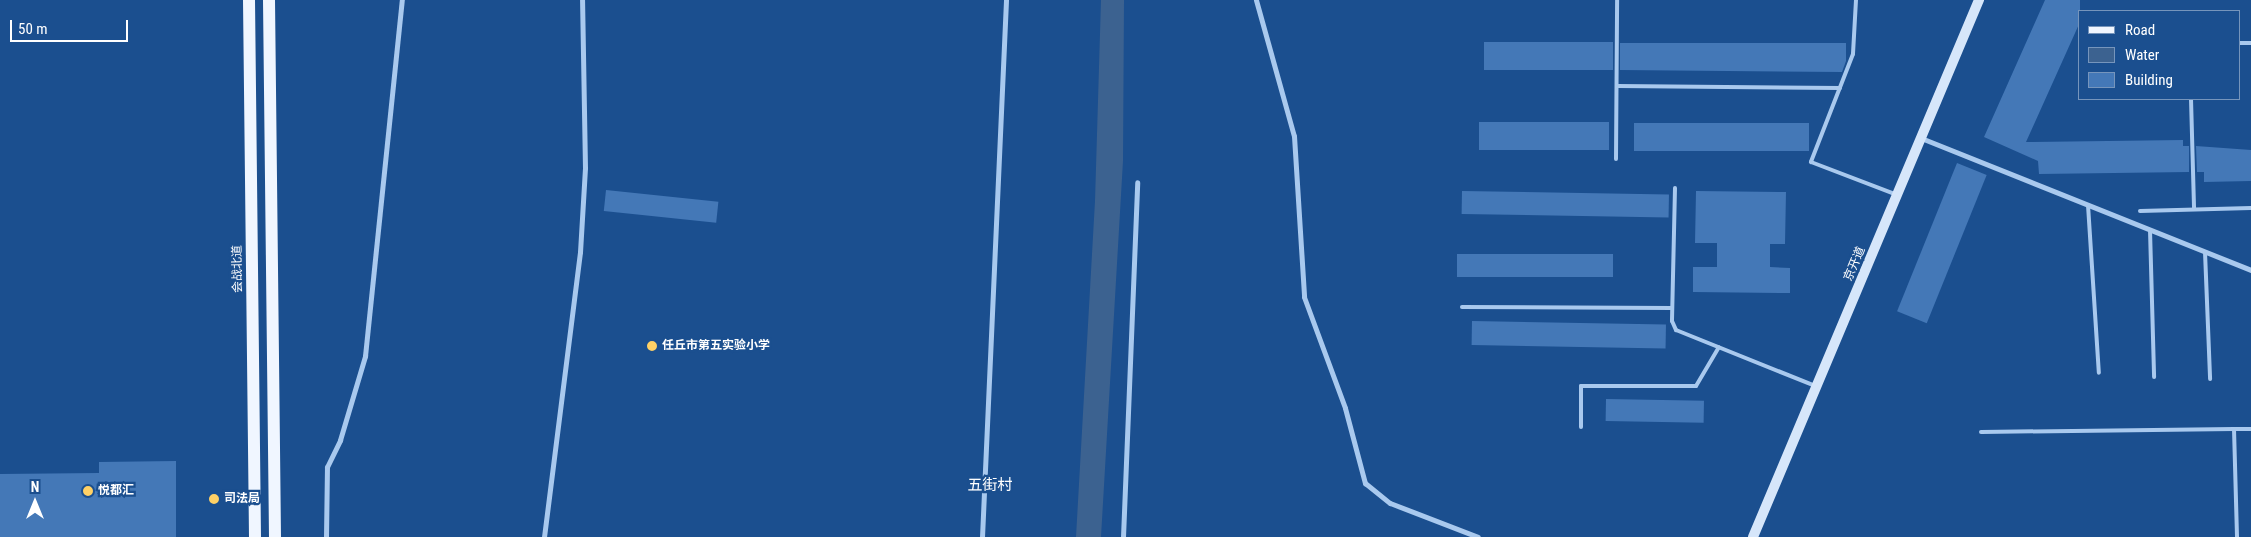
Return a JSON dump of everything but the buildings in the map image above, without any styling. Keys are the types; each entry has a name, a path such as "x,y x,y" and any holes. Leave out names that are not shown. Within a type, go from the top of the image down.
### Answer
{"main road":[{"name":"会战北道","path":"249,0 255,537"},
{"path":"269,0 275,537"},
{"name":"京开道","path":"1753,537 1979,0"}],"street":[{"path":"326,537 327,468 340,440 365,356 402,0"},
{"path":"544,537 580,252 585,168 582,0"},
{"path":"982,537 1006,0"},
{"path":"1256,0 1294,136 1304,297 1345,408 1365,483 1390,503 1478,537"},
{"path":"1921,138 2251,270"},
{"path":"1123,537 1137,182"}],"lane":[{"path":"1616,159 1617,0"},
{"path":"1856,0 1853,54 1811,162 1897,195"},
{"path":"1617,86 1840,88"},
{"path":"2191,100 2194,209"},
{"path":"1675,188 1672,308 1676,330 1817,387"},
{"path":"2088,205 2100,373"},
{"path":"2140,211 2251,208"},
{"path":"2150,230 2154,377"},
{"path":"2205,252 2210,379"},
{"path":"1462,307 1672,308"},
{"path":"1582,427 1582,386 1696,386 1719,347"},
{"path":"2234,429 2237,537"},
{"path":"1981,432 2251,429"}],"water":[{"path":"1101,0 1124,0 1123,161 1101,537 1076,537 1095,201"}],"place":[{"name":"任丘市第五实验小学","path":"652,346"},
{"name":"悦都汇","path":"88,491"},
{"name":"司法局","path":"214,499"}],"district":[{"name":"五街村","path":"990,486"}]}
